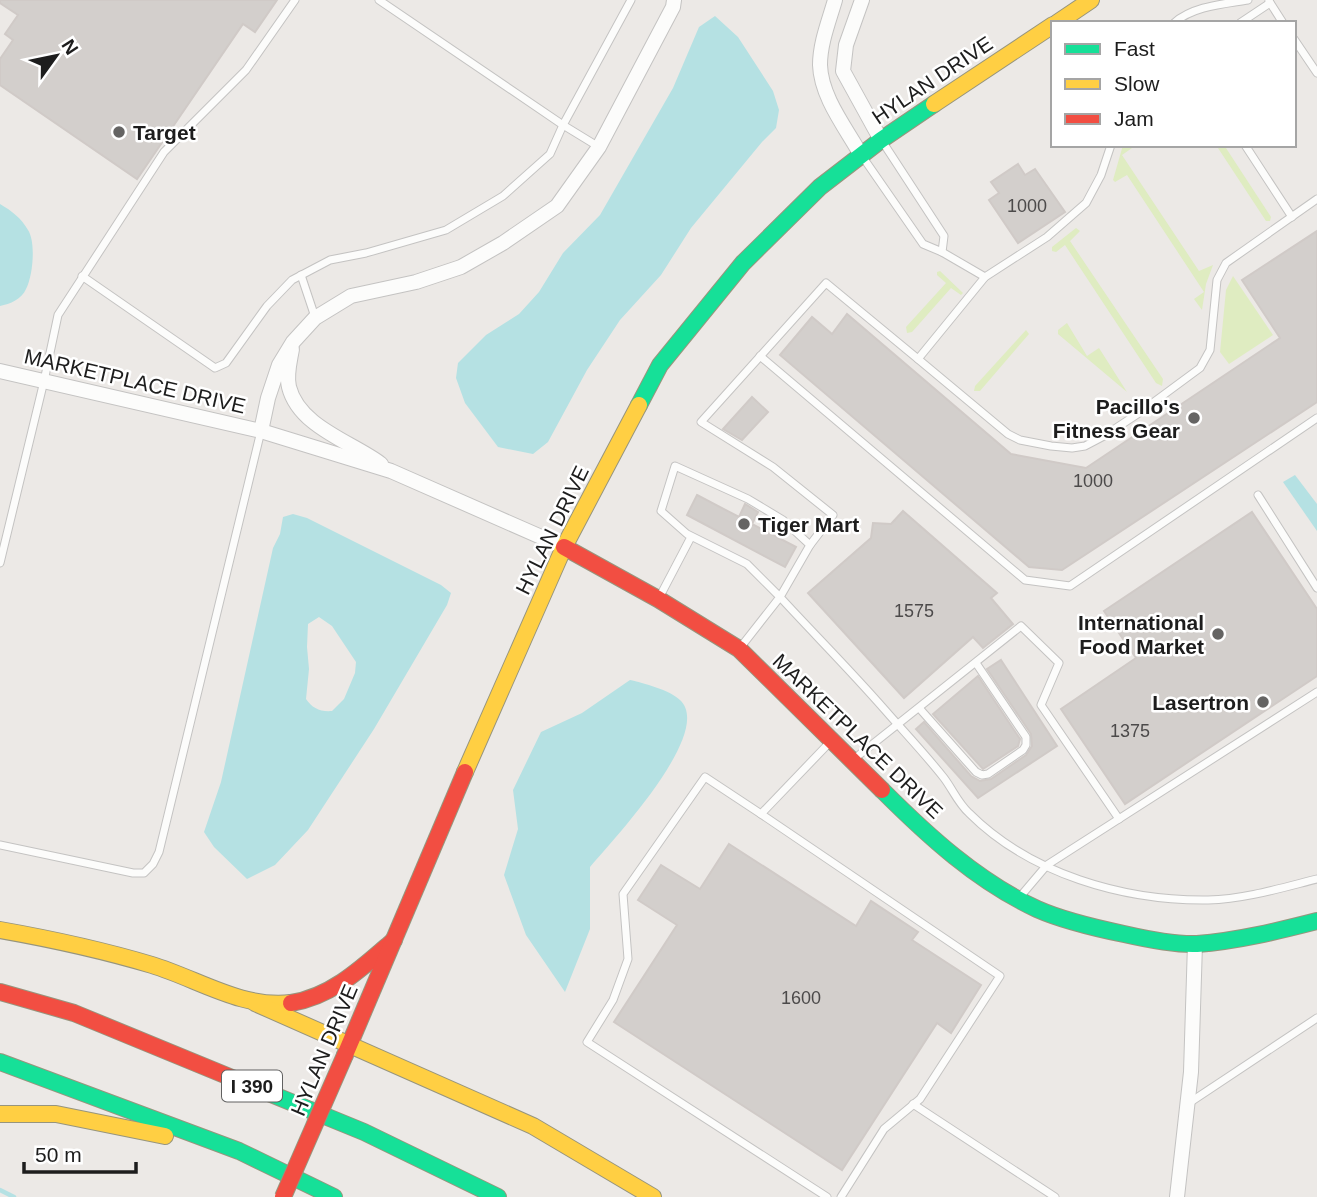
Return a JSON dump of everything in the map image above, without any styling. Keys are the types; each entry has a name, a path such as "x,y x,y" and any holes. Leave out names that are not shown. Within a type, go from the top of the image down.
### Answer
{"main road":[{"name":"HYLAN DRIVE","path":"1060,21 1091,0"},
{"name":"HYLAN DRIVE","path":"283,1197 564,547 660,365 743,263 820,187 881,140 1051,27"},
{"name":"MARKETPLACE DRIVE","path":"564,547 659,598 739,649 833,739 918,827 967,868 1037,909 1087,926 1141,938 1195,944 1272,932 1317,921"},
{"path":"0,930 50,939 173,971 255,1003 348,1050 533,1126 653,1197"},
{"path":"255,1003 294,1003 339,985 394,940"},
{"name":"I 390","path":"0,992 74,1013 352,1126 498,1197"},
{"path":"0,1062 239,1151 334,1197"},
{"path":"0,1114 56,1114 239,1151"}],"street":[{"name":"MARKETPLACE DRIVE","path":"261,432 279,365 293,342 315,318 351,296 416,282 461,267 503,243 557,206 599,147 673,7 674,0"},
{"path":"835,0 822,48 822,83 861,155"},
{"path":"862,0 846,45 843,71 881,140"},
{"name":"MARKETPLACE DRIVE","path":"293,342 288,371 289,387 298,407 309,419 369,454 391,471"},
{"name":"MARKETPLACE DRIVE","path":"0,370 261,432 391,471 564,547"},
{"path":"1177,1197 1191,1072 1195,944"}],"lane":[{"path":"0,563 58,315 164,152 246,70 295,0"},
{"path":"379,0 599,147"},
{"path":"82,276 215,368 226,363 267,306 292,280 330,260 366,253 446,230 503,195 551,154 563,125 631,0"},
{"path":"1176,21 1211,6 1248,0"},
{"path":"1243,21 1269,1 1282,21"},
{"path":"1296,42 1317,73"},
{"path":"881,140 944,236 942,252"},
{"path":"918,359 985,277 1047,237 1086,203 1101,175 1110,147"},
{"path":"1246,147 1292,216"},
{"path":"861,155 923,244 985,277"},
{"path":"739,649 780,597 810,545 833,515 773,467 701,422 825,283 1008,434 1020,440 1063,447 1092,443 1139,413 1200,368 1210,350 1217,280 1226,263 1317,200"},
{"path":"301,275 315,318"},
{"path":"760,356 1025,580 1070,586 1317,418"},
{"path":"0,845 133,873 144,873 153,864 159,852 261,432"},
{"path":"810,545 783,520 748,499 675,466 661,511 691,537 747,564 898,726 945,780 970,814 1017,850 1111,890 1159,898 1229,898 1258,894 1317,879"},
{"path":"1258,495 1317,588"},
{"path":"659,598 691,537"},
{"path":"853,760 1021,626 1059,663 1041,705 1119,819"},
{"path":"920,709 976,772 982,775 988,774 1023,750 1027,745 1026,737 976,663"},
{"path":"1019,898 1047,865 1317,692"},
{"path":"761,814 833,739"},
{"path":"827,1197 587,1042 613,1000 628,959 623,894 705,778 1000,976 920,1099 884,1129 841,1197"},
{"path":"1187,1104 1317,1018"},
{"path":"913,1104 1055,1197"}],"green space":[{"path":"1122,147 1132,147 1122,155 1199,271 1213,265 1206,284 1202,310 1194,299 1204,292 1127,175 1115,182 1113,180"},
{"path":"1217,147 1225,147 1271,217 1270,221 1266,221"},
{"path":"1076,228 1080,231 1070,241 1163,379 1162,386 1156,383 1065,245 1056,252 1052,251 1052,247"},
{"path":"940,271 963,293 961,295 951,288 912,332 907,333 906,327 946,283 937,275"},
{"path":"1233,276 1273,335 1229,364 1220,352 1226,290"},
{"path":"1067,323 1087,356 1099,348 1127,392 1058,334 1058,330"},
{"path":"1026,330 1029,334 980,391 974,391 975,386"}],"water":[{"path":"715,16 738,37 773,91 779,110 776,128 691,228 661,275 620,320 587,370 548,442 533,454 498,447 465,403 456,378 458,363 486,335 519,314 539,292 563,253 600,215 673,88 699,27"},
{"path":"0,204 16,215 25,226 30,235 33,259 22,296 0,306"},
{"path":"1295,475 1317,504 1317,531 1283,482"},
{"path":"293,514 307,518 441,585 451,593 447,605 374,729 308,830 275,865 247,879 214,847 204,832 221,782 273,548 280,534 283,517","holes":["319,617 332,626 356,662 355,673 344,699 332,711 324,711 317,709 306,699 309,669 308,624"]},
{"path":"630,680 663,690 680,700 687,715 684,736 656,786 590,867 590,929 565,992 526,935 504,875 518,829 513,790 541,732 582,713"}],"building":[{"name":"Target","path":"0,0 277,0 255,32 243,24 137,179 0,85 0,59 13,40 5,34 18,15 0,3"},
{"path":"1018,164 1025,175 1035,169 1065,212 1018,243 989,200 999,193 991,182"},
{"path":"1317,231 1317,402 1062,570 1029,567 780,355 812,317 832,334 847,314 1011,454 1086,468 1280,338 1242,280"},
{"path":"752,397 768,412 742,440 723,429"},
{"path":"697,495 739,517 745,504 758,512 752,524 796,547 785,567 687,515"},
{"path":"903,511 997,593 991,598 1013,624 983,648 973,637 904,698 808,593 871,538 873,523 891,524"},
{"name":"International Food Market","path":"1252,512 1317,609 1317,676 1125,804 1061,709 1136,658 1104,611"},
{"path":"1001,660 1057,746 978,798 916,729 924,722 971,776 980,781 991,779 1026,755 1032,746 1031,734 987,669"},
{"path":"978,676 1020,739 1018,746 983,769 933,714"},
{"path":"729,844 856,926 871,901 918,932 912,940 981,985 951,1033 937,1023 842,1170 614,1022 677,925 638,900 661,865 700,889"}],"waterway":[{"path":"0,1190 14,1197"}],"traffic: fast":[{"path":"639,405 660,365 743,263 820,187 934,104"},
{"path":"882,790 935,840 974,871 1015,898 1069,921 1141,938 1188,944 1242,938 1317,921"},
{"path":"0,1062 239,1151 334,1197"},
{"path":"237,1080 364,1132 498,1197"}],"traffic: slow":[{"path":"1060,21 1091,0"},
{"path":"934,104 1051,26"},
{"path":"465,772 564,547 639,405"},
{"path":"0,930 133,960 255,1002 291,1003"},
{"path":"255,1003 533,1126 653,1197"},
{"path":"0,1114 56,1114 165,1136"}],"traffic: jam":[{"path":"564,547 658,599 739,649 882,790"},
{"path":"345,1055 465,772"},
{"path":"291,1003 306,1000 334,987 394,940"},
{"path":"0,992 74,1013 237,1080"},
{"path":"283,1197 345,1055"}],"place":[{"name":"Target","path":"119,132"},
{"name":"Pacillo's Fitness Gear","path":"1194,418"},
{"name":"Tiger Mart","path":"744,524"},
{"name":"International Food Market","path":"1218,634"},
{"name":"Lasertron","path":"1263,702"}]}
